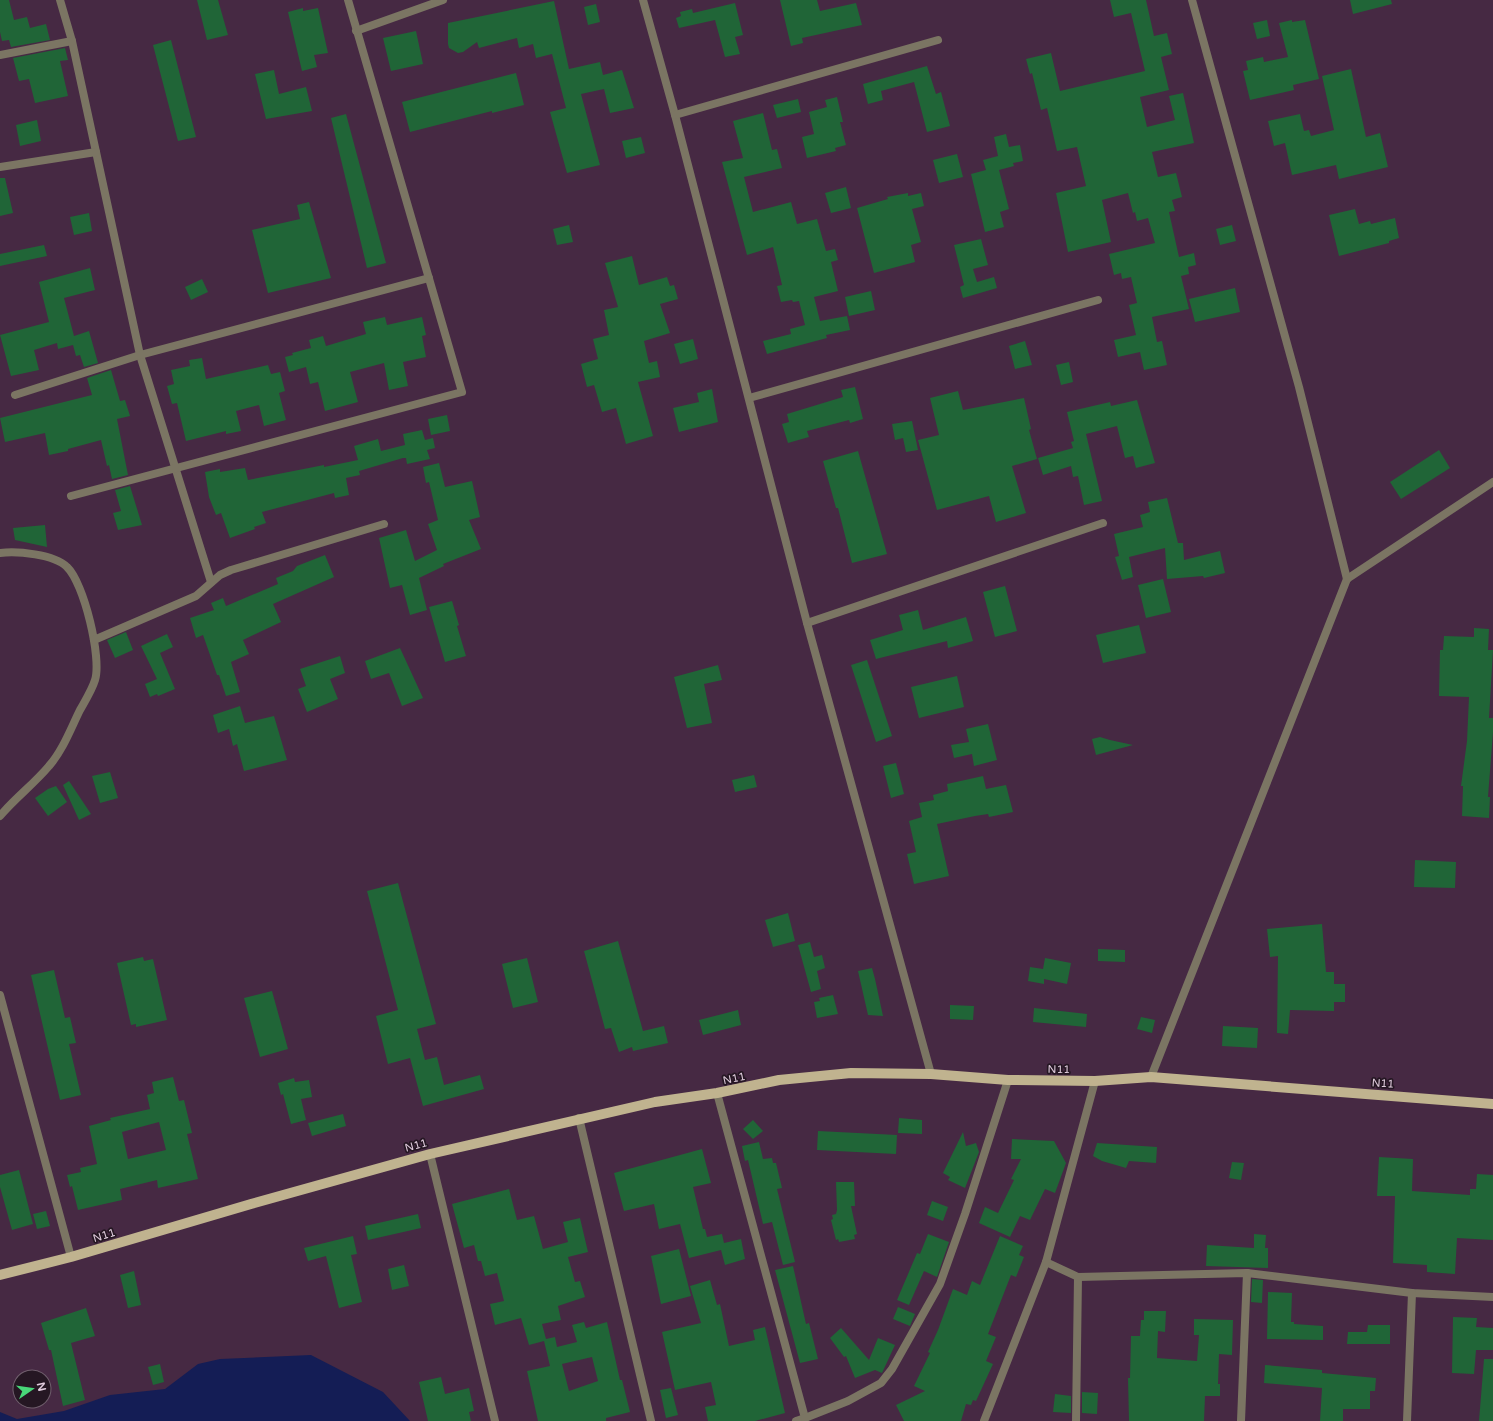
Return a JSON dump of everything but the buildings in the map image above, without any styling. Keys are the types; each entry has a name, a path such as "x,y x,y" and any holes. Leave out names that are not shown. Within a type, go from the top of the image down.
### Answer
{"main road":[{"name":"N11","path":"0,1275 71,1257 251,1204 430,1154 579,1118 655,1102 717,1093 780,1080 851,1073 931,1074 1008,1080 1095,1081 1150,1077 1493,1104"}],"street":[{"path":"60,0 72,41 140,355 211,582"},
{"path":"72,496 462,392 348,0"},
{"path":"356,31 443,0"},
{"path":"643,0 675,116 807,623 931,1074"},
{"path":"1192,0 1299,387 1346,579"},
{"path":"675,116 938,40"},
{"path":"0,55 72,41"},
{"path":"0,167 96,152"},
{"path":"15,395 140,355 429,278"},
{"path":"749,398 1098,300"},
{"path":"1150,1077 1346,579 1493,482"},
{"path":"807,623 1103,523"},
{"path":"94,640 196,596 211,582 231,570 384,524"},
{"path":"0,554 32,554 67,566 77,579 94,640 97,664 95,680 62,746 50,765 0,816"},
{"path":"0,995 71,1257"},
{"path":"796,1421 848,1400 881,1383 892,1369 940,1284 965,1214 1008,1080"},
{"path":"984,1421 1046,1262 1095,1081"},
{"path":"717,1093 805,1418"},
{"path":"579,1118 651,1421"},
{"path":"430,1154 480,1368 495,1421"},
{"path":"1046,1262 1078,1277 1247,1273 1412,1293 1493,1298"},
{"path":"1241,1421 1247,1273"},
{"path":"1076,1421 1078,1277"},
{"path":"1407,1421 1412,1293"}],"shaded area":[{"path":"311,1355 383,1392 410,1421 0,1421 0,1412 17,1419 64,1411 110,1395 165,1389 198,1364 220,1359"}]}
